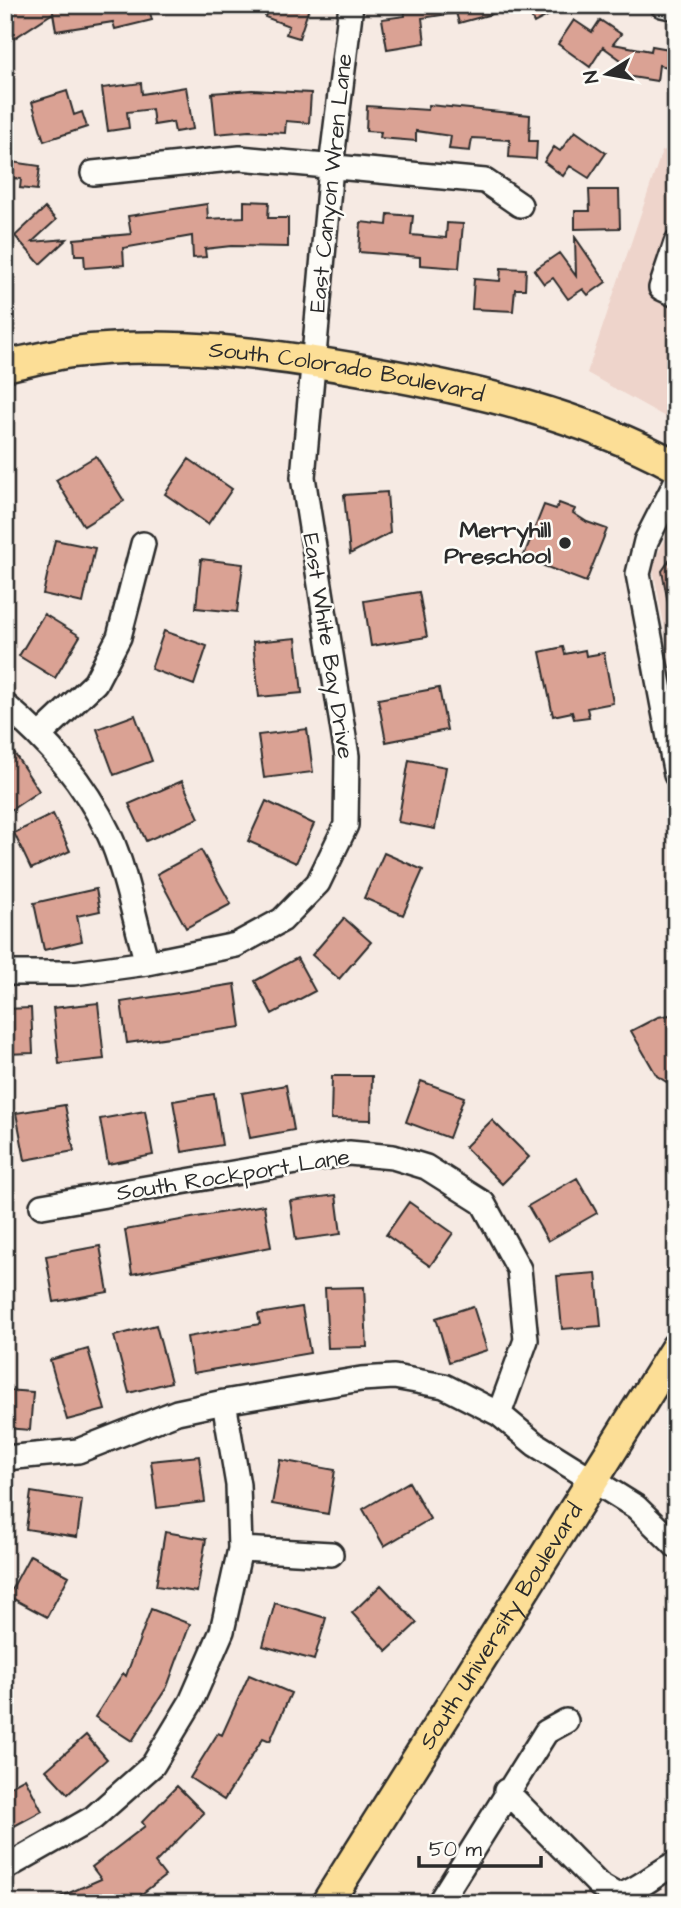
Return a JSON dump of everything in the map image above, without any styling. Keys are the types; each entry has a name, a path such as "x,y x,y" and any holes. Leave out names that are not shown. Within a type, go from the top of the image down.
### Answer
{"main road":[{"name":"South Colorado Boulevard","path":"5,366 73,352 141,349 202,350 312,361 431,383 549,411 676,466"},
{"name":"South University Boulevard","path":"327,1903 676,1348"}],"street":[{"name":"East Canyon Wren Lane","path":"312,361 331,167 351,5"},
{"path":"662,5 676,9"},
{"path":"93,173 240,158 485,181 520,205"},
{"path":"676,243 661,288 676,295"},
{"name":"East White Bay Drive","path":"5,973 74,973 147,963 236,945 282,920 318,883 346,825 347,756 303,477 312,361"},
{"path":"676,482 646,541 638,574 676,775"},
{"path":"40,735 95,682 119,637 143,544"},
{"path":"5,705 40,735 73,772 110,836 147,963"},
{"name":"South Rockport Lane","path":"42,1206 349,1153 393,1157 426,1167 483,1203 519,1269 526,1340 499,1414"},
{"path":"5,1458 78,1451 177,1412 223,1402 361,1379 394,1377 444,1385 499,1414 553,1456 636,1507 676,1522"},
{"path":"5,1868 93,1818 153,1765 191,1702 222,1631 240,1549 238,1485 223,1402"},
{"path":"636,1507 676,1546"},
{"path":"240,1549 331,1554"},
{"path":"439,1903 506,1791 546,1732 566,1721"},
{"path":"506,1791 599,1885 618,1896 630,1892 676,1863"}],"shaded area":[{"path":"676,147 676,423 587,373 662,151"},
{"path":"676,520 676,683 652,564"}],"building":[{"path":"5,5 148,5 152,20 115,29 113,22 56,31 53,13 10,41 5,33"},
{"path":"269,5 310,5 299,38 286,34 289,26 265,17"},
{"path":"404,5 510,5 510,9 459,23 455,9 455,13 422,18 425,43 387,49 382,19 405,16"},
{"path":"525,5 546,5 551,14 534,23"},
{"path":"574,20 592,32 600,20 621,34 613,44 651,51 652,46 675,50 672,68 659,65 657,81 619,75 621,60 603,47 590,67 558,44"},
{"path":"141,83 142,94 186,87 193,129 175,132 173,122 154,125 152,109 127,112 129,128 108,131 102,88"},
{"path":"252,90 311,93 309,123 286,121 285,133 249,131 216,134 212,93"},
{"path":"67,91 74,115 82,112 87,127 44,141 32,102"},
{"path":"429,105 530,115 529,141 537,141 536,159 509,157 510,140 472,138 470,151 449,149 451,136 416,131 416,141 380,138 381,132 366,131 367,106 428,110"},
{"path":"575,131 606,153 589,178 570,166 563,176 544,162 554,147 560,151"},
{"path":"5,161 40,166 37,190 20,188 21,179 5,177"},
{"path":"589,190 619,190 620,228 575,229 575,211 590,211"},
{"path":"244,201 269,202 268,218 288,218 288,247 231,246 205,249 206,257 193,258 192,236 123,248 124,265 85,268 84,255 75,255 74,239 131,234 128,216 207,204 208,219 244,217"},
{"path":"45,208 56,220 32,242 67,239 40,264 15,236"},
{"path":"388,214 413,216 411,235 446,238 447,223 463,224 459,268 420,265 420,257 359,252 361,222 387,225"},
{"path":"575,237 606,282 588,295 583,289 568,299 553,278 544,284 534,270 559,253 576,276"},
{"path":"501,268 526,269 525,289 515,289 513,311 472,309 474,279 500,281"},
{"path":"96,456 124,501 84,526 56,480"},
{"path":"189,459 232,489 208,524 165,494"},
{"path":"387,492 390,533 350,554 344,495"},
{"name":"Merryhill Preschool","path":"559,503 575,509 573,513 587,522 607,529 586,582 523,558 544,505 556,509"},
{"path":"55,540 95,548 83,603 43,594"},
{"path":"676,551 676,607 669,608 662,571"},
{"path":"201,559 243,564 237,612 196,608"},
{"path":"419,592 427,637 371,646 364,601"},
{"path":"44,614 80,636 55,678 19,656"},
{"path":"164,631 207,646 194,685 151,669"},
{"path":"296,638 302,693 259,697 253,642"},
{"path":"563,647 565,654 585,650 586,656 604,653 613,703 587,708 589,717 574,719 572,712 553,716 540,652"},
{"path":"439,688 447,730 386,742 378,699"},
{"path":"135,715 152,761 114,775 97,729"},
{"path":"307,729 313,772 264,778 258,735"},
{"path":"5,739 39,791 5,814"},
{"path":"409,760 446,767 435,829 398,822"},
{"path":"182,781 199,818 146,841 129,804"},
{"path":"266,801 314,824 296,863 248,841"},
{"path":"53,814 70,851 31,869 14,833"},
{"path":"201,850 231,904 186,928 157,874"},
{"path":"384,853 423,870 403,915 364,898"},
{"path":"96,889 100,911 77,916 82,941 44,950 34,903"},
{"path":"344,918 371,942 339,979 312,955"},
{"path":"297,958 315,991 272,1014 255,981"},
{"path":"235,984 241,1027 127,1043 121,1002"},
{"path":"98,1003 104,1059 59,1064 53,1008"},
{"path":"31,1008 33,1053 5,1054 5,1009"},
{"path":"676,1014 676,1088 657,1076 631,1031 658,1017"},
{"path":"332,1076 372,1076 371,1120 331,1119"},
{"path":"421,1081 464,1097 449,1138 406,1122"},
{"path":"286,1085 294,1130 250,1138 242,1093"},
{"path":"214,1094 222,1145 182,1152 173,1101"},
{"path":"65,1105 74,1151 25,1160 16,1113"},
{"path":"145,1111 153,1155 108,1164 100,1119"},
{"path":"492,1120 529,1157 502,1184 465,1147"},
{"path":"577,1178 597,1213 548,1241 528,1206"},
{"path":"336,1195 341,1234 296,1240 290,1201"},
{"path":"409,1202 453,1233 430,1266 386,1235"},
{"path":"264,1205 271,1247 132,1274 125,1230"},
{"path":"100,1246 108,1292 54,1302 46,1256"},
{"path":"596,1273 601,1326 562,1329 557,1276"},
{"path":"364,1287 367,1347 328,1348 325,1288"},
{"path":"473,1306 487,1350 449,1362 436,1318"},
{"path":"302,1307 310,1353 193,1373 187,1337 260,1324 258,1314"},
{"path":"156,1325 171,1382 129,1393 114,1336"},
{"path":"88,1349 105,1410 67,1420 50,1360"},
{"path":"5,1390 33,1392 30,1430 5,1428"},
{"path":"199,1456 205,1502 157,1508 151,1461"},
{"path":"280,1460 335,1470 328,1514 272,1504"},
{"path":"409,1482 430,1519 384,1546 363,1509"},
{"path":"31,1492 82,1500 77,1537 26,1529"},
{"path":"165,1532 206,1539 197,1592 156,1586"},
{"path":"30,1555 69,1576 47,1617 8,1596"},
{"path":"381,1585 417,1623 387,1651 352,1613"},
{"path":"275,1603 326,1618 314,1660 263,1646"},
{"path":"151,1609 190,1624 167,1687 132,1741 95,1717 123,1673 126,1676"},
{"path":"249,1675 291,1693 270,1741 263,1738 224,1800 190,1778 218,1733 222,1735"},
{"path":"86,1735 107,1759 68,1794 46,1770"},
{"path":"25,1778 42,1811 5,1831 5,1789"},
{"path":"177,1786 204,1813 155,1863 165,1876 130,1903 46,1903 101,1879 92,1867 145,1826 142,1822"}],"place":[{"name":"Merryhill Preschool","path":"565,543"}]}
